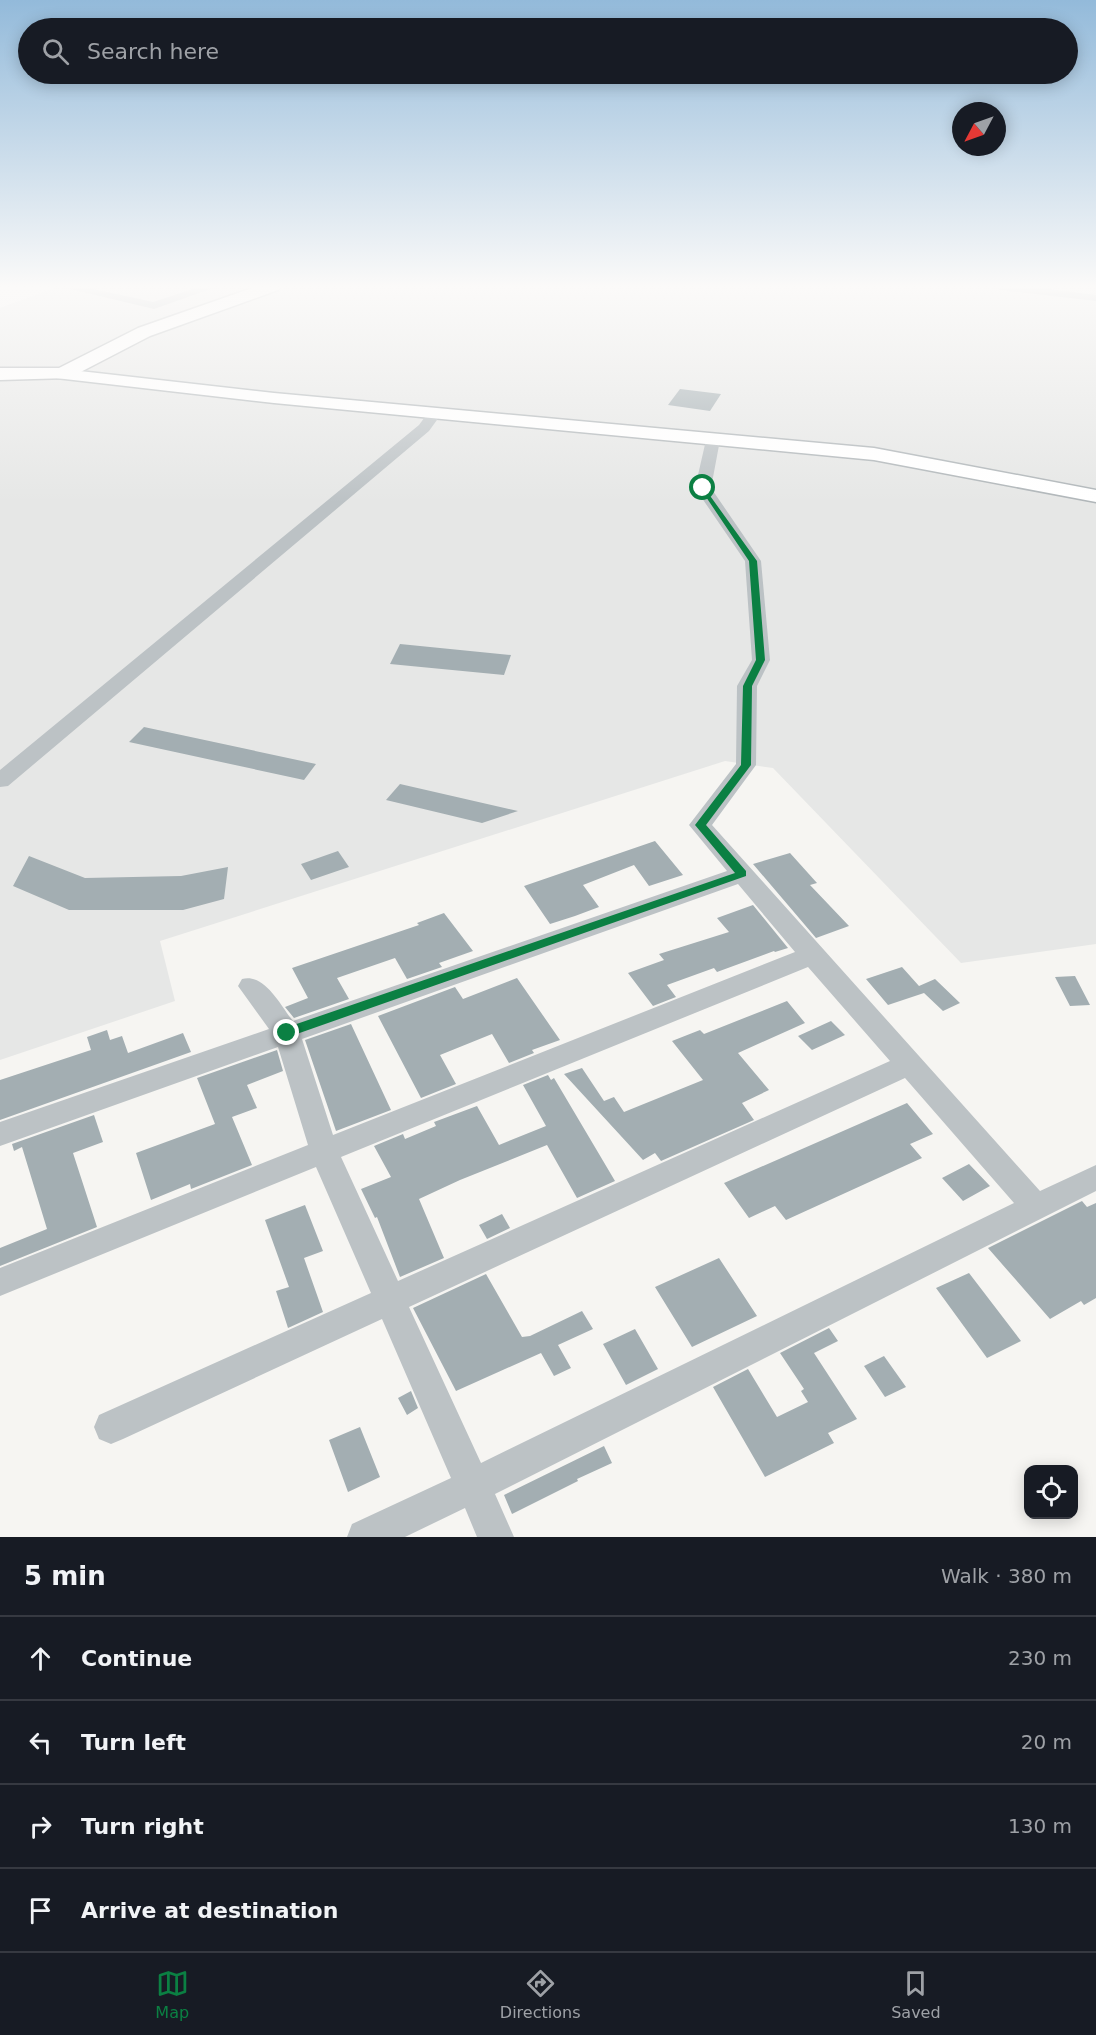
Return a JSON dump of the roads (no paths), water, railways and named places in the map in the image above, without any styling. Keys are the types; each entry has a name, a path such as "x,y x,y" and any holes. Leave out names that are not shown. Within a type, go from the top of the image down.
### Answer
{"highway":[{"path":"0,372 62,374 89,359"}],"main road":[{"path":"62,374 435,413 874,454 1096,495"}],"street":[{"path":"0,782 424,428 435,413"},
{"path":"712,440 703,488 753,561 761,660 747,686 746,765 700,825 1036,1207"},
{"path":"0,1134 742,874"},
{"path":"0,1282 812,955"},
{"path":"251,986 287,1033 324,1152 496,1537"},
{"path":"111,1427 909,1064"},
{"path":"364,1537 473,1486 1096,1177"}]}
